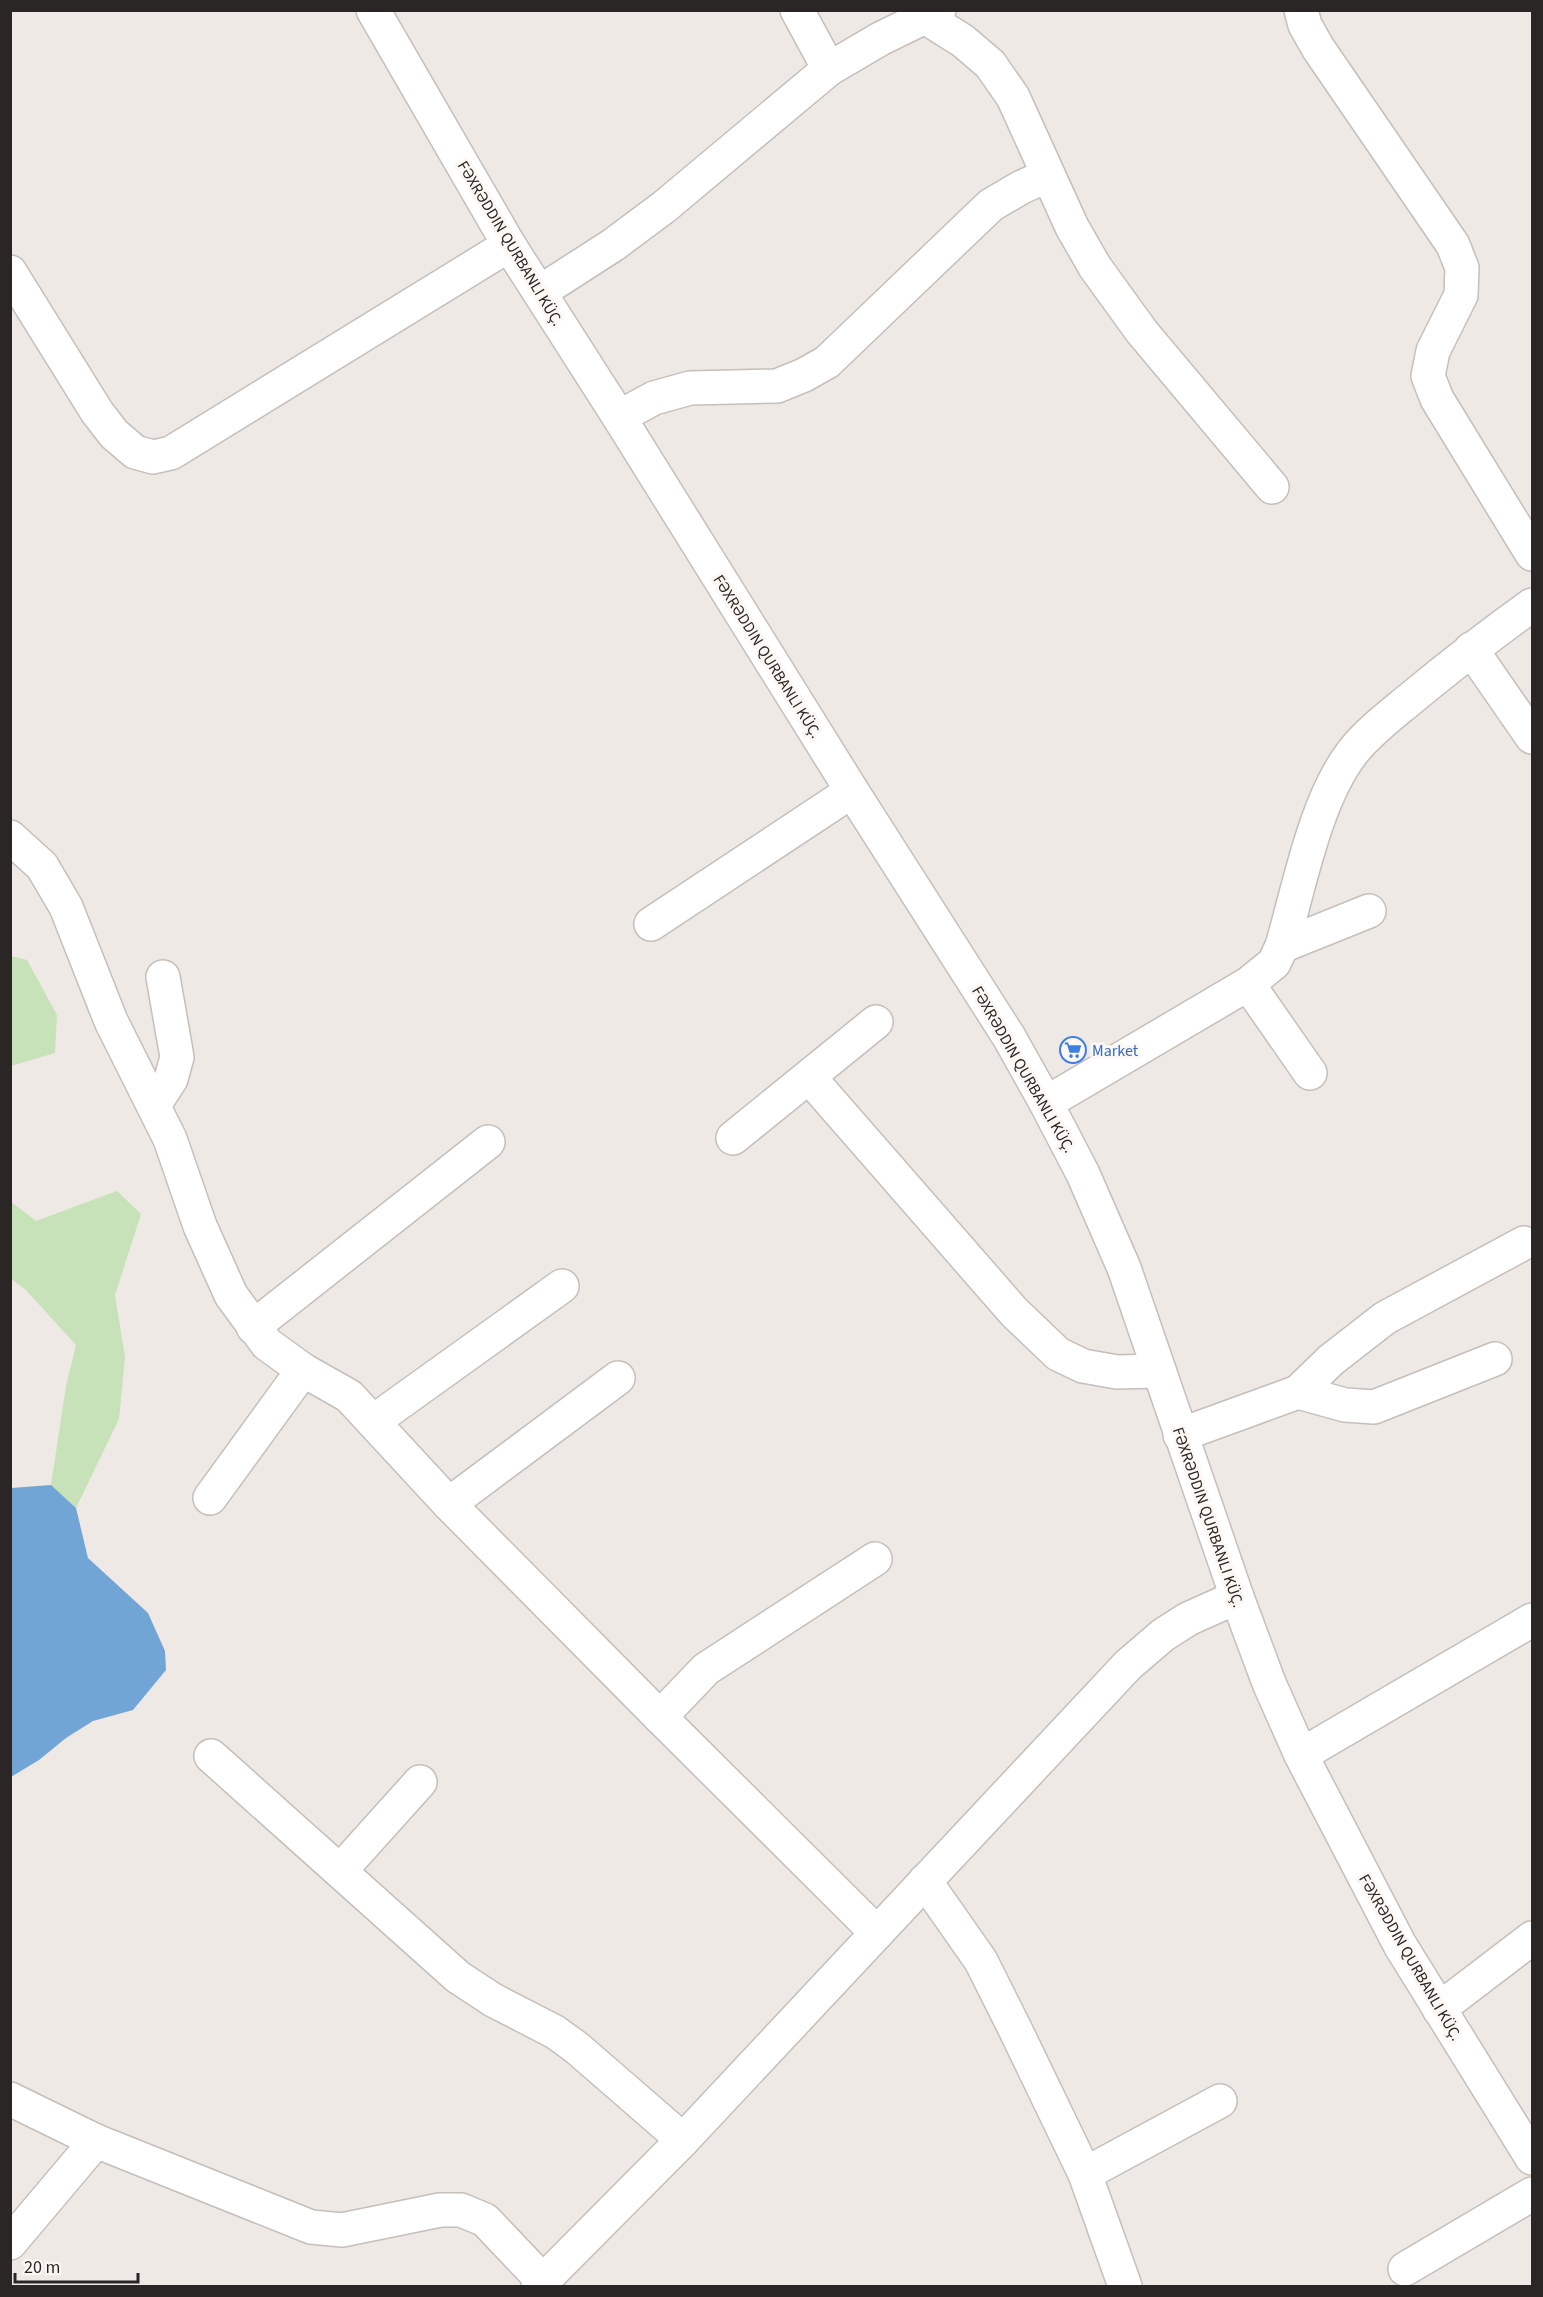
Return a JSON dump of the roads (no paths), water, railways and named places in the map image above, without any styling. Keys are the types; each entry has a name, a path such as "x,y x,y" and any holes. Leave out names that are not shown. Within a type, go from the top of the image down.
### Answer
{"street":[{"path":"373,10 509,246 620,417 852,791 1009,1037 1046,1103 1083,1174 1124,1268 1237,1597 1269,1683 1301,1755 1395,1935 1533,2158"},
{"path":"797,10 829,69"},
{"path":"1301,10 1305,25 1318,48 1453,245 1462,268 1461,295 1433,351 1428,376 1437,399 1533,554"},
{"path":"540,292 613,245 664,207 829,69 880,39 932,14 990,64 1013,97 1072,227 1102,277 1142,332 1272,487"},
{"path":"620,417 654,398 690,388 777,386 804,375 826,362 992,205 1048,175"},
{"path":"10,272 108,426 135,452 153,457 171,453 509,246"},
{"path":"1046,1103 1248,984 1274,963 1282,946 1317,821 1352,752 1389,717 1471,649 1533,605"},
{"path":"1471,649 1533,737"},
{"path":"651,924 852,791"},
{"path":"10,837 42,866 66,907 111,1021 170,1140 200,1226 231,1294 267,1344 303,1370 348,1396 374,1421 449,1504 877,1933"},
{"path":"1282,946 1369,911"},
{"path":"154,1104 171,1079 177,1058 163,977"},
{"path":"1248,984 1310,1073"},
{"path":"734,1138 876,1022"},
{"path":"808,1077 1014,1312 1058,1354 1083,1366 1117,1372 1158,1371"},
{"path":"253,1326 488,1142"},
{"path":"1180,1435 1299,1392 1331,1360 1385,1318 1524,1243"},
{"path":"374,1421 562,1286"},
{"path":"1299,1392 1345,1405 1374,1407 1496,1359"},
{"path":"210,1498 303,1370"},
{"path":"449,1504 618,1378"},
{"path":"660,1717 706,1669 876,1559"},
{"path":"10,2099 96,2141 311,2228 342,2230 440,2210 461,2210 485,2220 542,2285 683,2140 1128,1665 1163,1635 1188,1619 1237,1597"},
{"path":"1301,1755 1533,1620"},
{"path":"211,1756 458,1977 493,2000 555,2032 577,2048 683,2140"},
{"path":"340,1871 420,1782"},
{"path":"925,1881 981,1961 1085,2174 1125,2286"},
{"path":"1439,2009 1533,1938"},
{"path":"1085,2174 1220,2101"},
{"path":"10,2243 96,2141"},
{"path":"1405,2269 1533,2194"}],"water":[{"path":"51,1485 76,1508 88,1558 148,1613 165,1651 166,1670 133,1710 93,1721 11,1777 11,1488"}],"place":[{"name":"Market","path":"1073,1050"}]}
